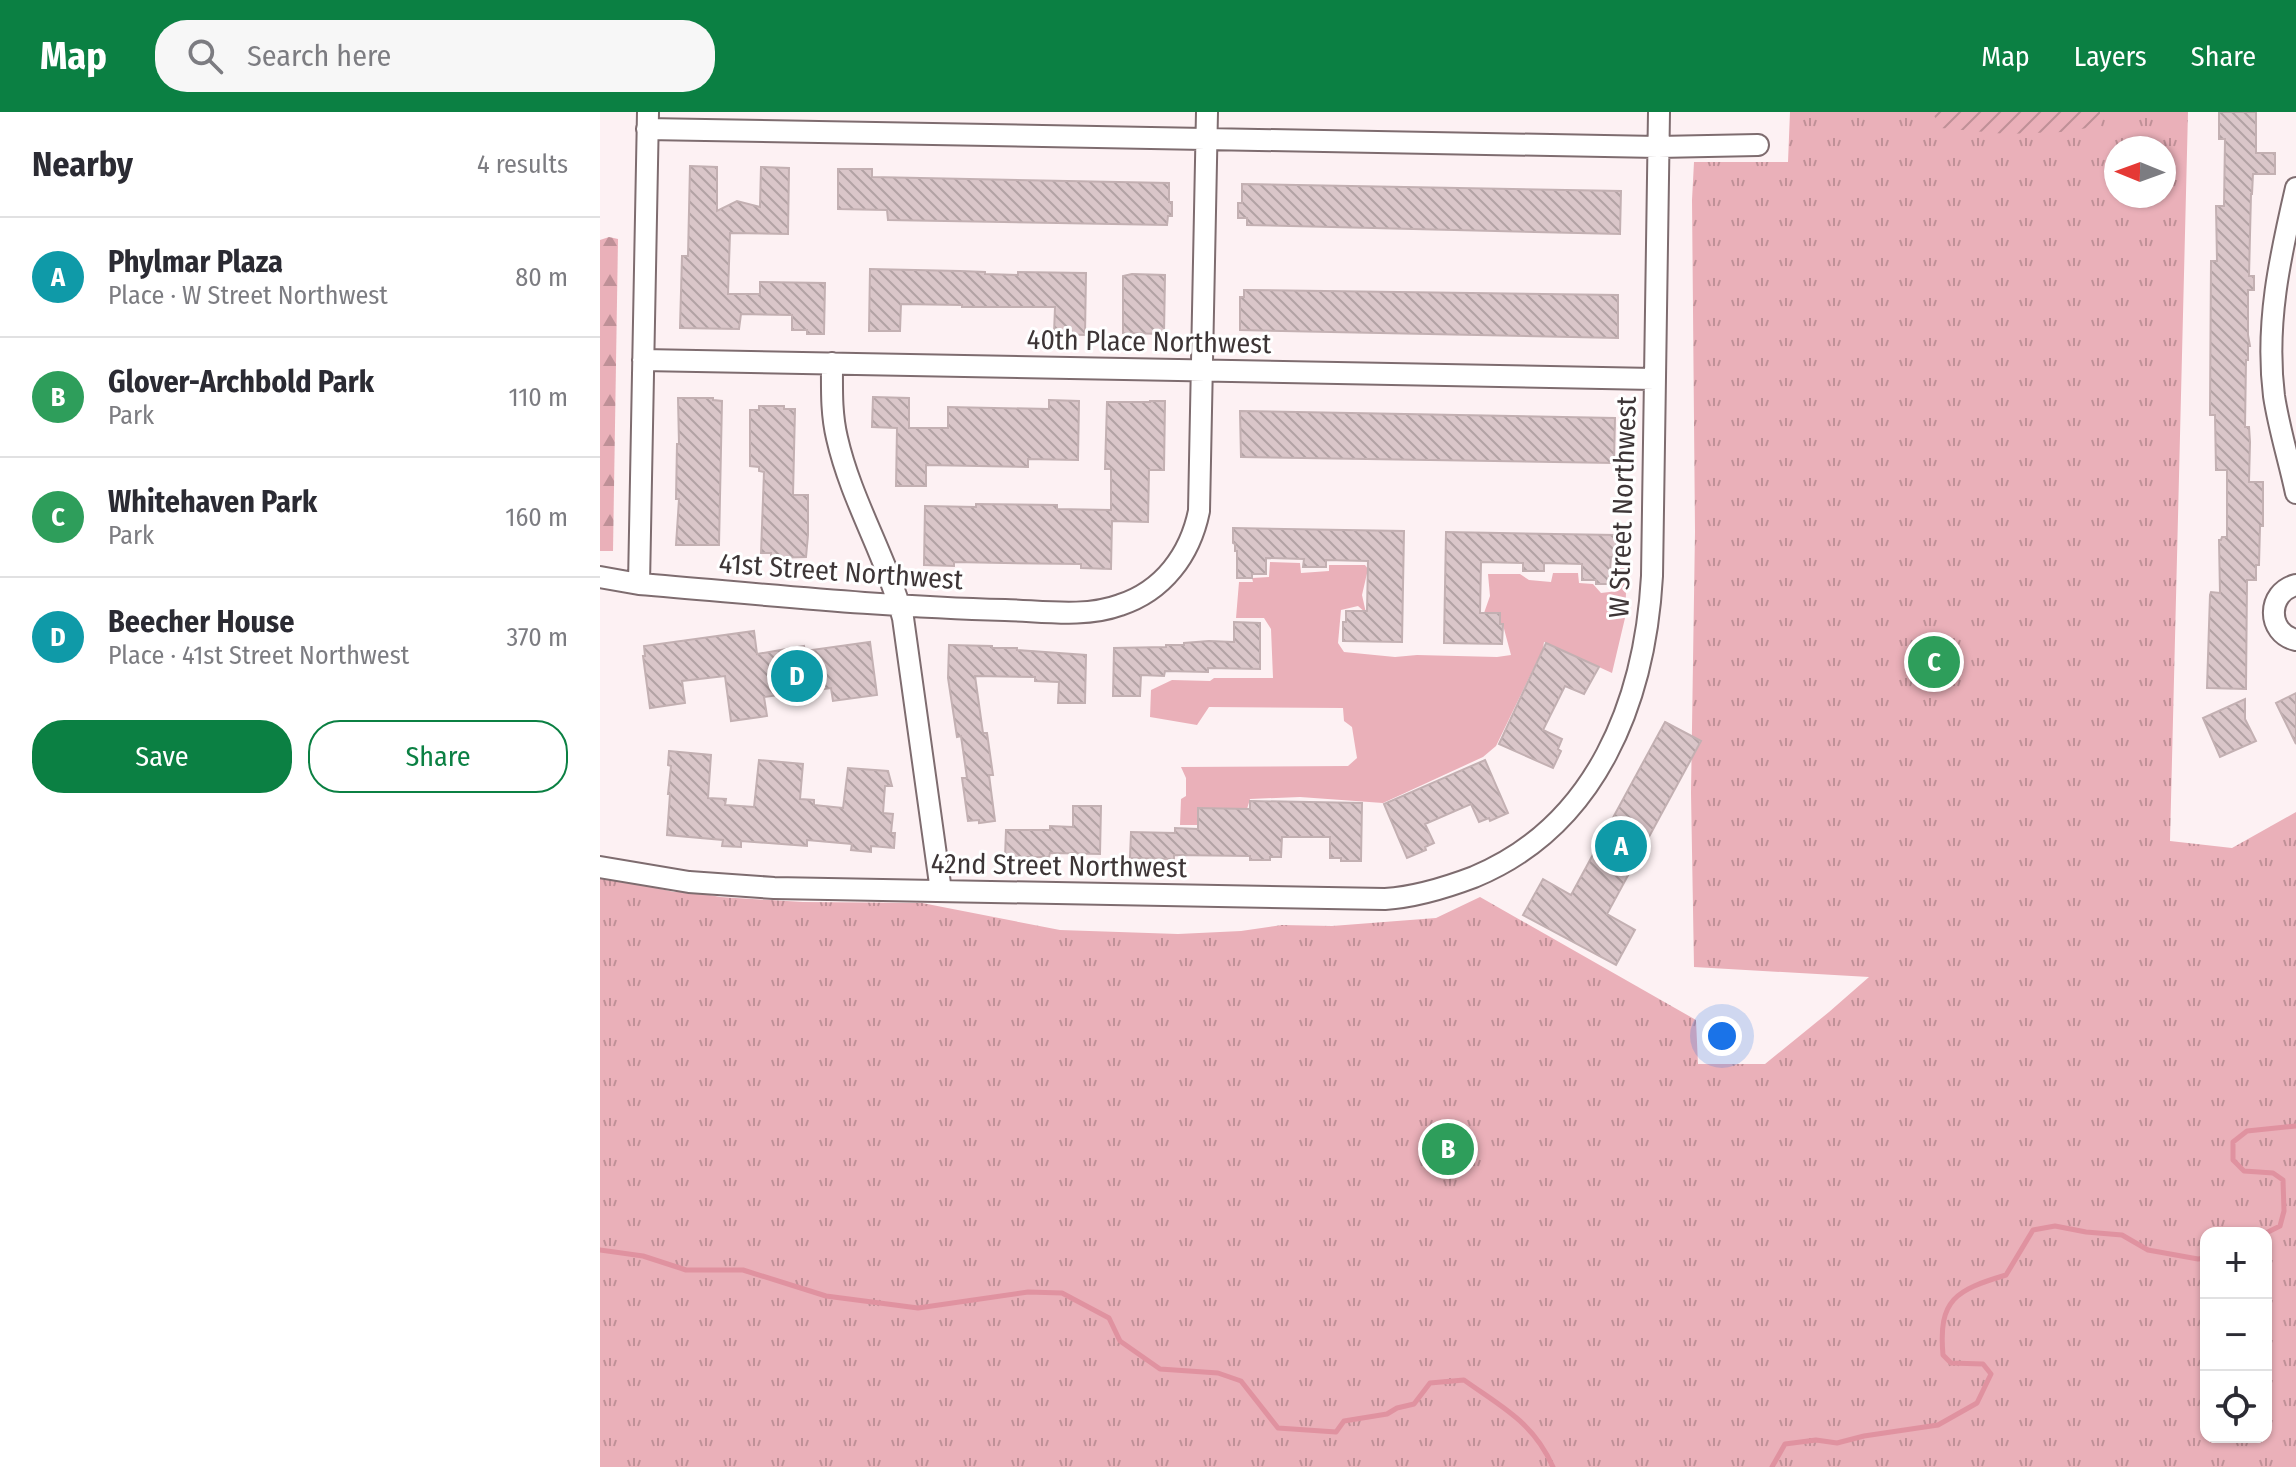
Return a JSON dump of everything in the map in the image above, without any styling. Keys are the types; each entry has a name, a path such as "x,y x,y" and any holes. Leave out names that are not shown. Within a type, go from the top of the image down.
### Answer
{"street":[{"name":"41st Street Northwest","path":"600,577 639,584 899,607 1079,612 1117,607 1142,596 1168,575 1189,543 1197,521 1207,112"},
{"name":"W Street Northwest","path":"1511,859 1550,829 1583,793 1612,743 1634,685 1645,642 1652,587 1659,112"},
{"path":"639,584 648,121 1207,139 1658,147 1758,145"},
{"path":"2296,188 2276,278 2271,349 2275,400 2296,493"},
{"name":"40th Place Northwest","path":"643,360 1654,379"},
{"path":"832,363 833,418 843,459 899,607 906,637 941,891"},
{"path":"2296,585 2282,592 2275,601 2273,611 2274,622 2280,632 2296,640"},
{"name":"42nd Street Northwest","path":"600,867 689,882 735,886 1395,899 1454,884 1511,859"}],"green space":[{"path":"1790,112 2188,112 2170,841 2232,848 2296,812 2296,1467 600,1467 600,875 674,892 720,897 803,902 922,903 1060,930 1178,934 1241,931 1282,925 1332,926 1436,918 1480,897 1696,1020 1698,1064 1765,1064 1869,977 1694,967 1691,793 1695,531 1694,162 1788,162"},
{"path":"1932,112 2100,112 2100,126 2062,132 2006,134 1941,128"},
{"path":"609,237 618,239 613,551 600,551 600,240"},
{"path":"1270,562 1300,563 1301,573 1329,571 1329,565 1365,565 1368,569 1362,595 1366,613 1358,606 1341,610 1338,643 1344,652 1395,657 1511,655 1503,625 1500,624 1500,613 1484,613 1490,596 1488,574 1520,574 1529,580 1551,582 1553,573 1578,573 1579,583 1593,584 1601,593 1618,591 1618,568 1627,566 1625,618 1612,673 1544,642 1496,746 1483,757 1383,803 1300,797 1250,799 1247,809 1199,808 1198,825 1180,825 1181,799 1186,796 1186,778 1181,767 1348,766 1357,758 1352,727 1344,721 1343,708 1209,707 1197,725 1150,717 1151,690 1172,680 1273,678 1271,629 1264,618 1236,618 1239,582 1269,577"}],"building":[{"path":"2219,112 2256,112 2256,153 2275,153 2275,174 2253,174 2251,194 2249,276 2254,276 2254,290 2248,290 2250,346 2246,360 2245,427 2249,427 2249,482 2263,482 2263,526 2260,526 2256,580 2247,580 2246,689 2207,688 2210,595 2211,592 2220,593 2219,540 2227,537 2227,470 2216,470 2215,415 2210,415 2211,261 2217,261 2216,206 2224,206 2225,139 2219,139"},
{"path":"690,166 717,167 717,211 737,201 760,207 761,167 789,168 788,234 730,233 728,294 760,294 760,282 825,283 824,334 792,330 792,315 741,314 739,329 680,328 682,256 688,256"},
{"path":"838,169 872,169 872,177 1169,183 1172,216 1168,216 1167,225 888,220 887,210 838,209"},
{"path":"1242,184 1621,191 1620,234 1247,225 1247,218 1238,218"},
{"path":"870,269 1018,275 1018,272 1086,273 1085,335 1054,334 1055,307 962,305 901,304 900,331 869,331"},
{"path":"1165,275 1164,334 1123,333 1123,276"},
{"path":"1244,290 1618,295 1618,338 1240,330 1240,297 1244,297"},
{"path":"873,397 909,398 909,428 948,428 948,407 1049,409 1049,400 1079,401 1078,460 1028,459 1028,467 926,465 926,486 896,486 897,428 872,427"},
{"path":"678,398 722,401 719,545 676,545"},
{"path":"1165,401 1164,470 1149,470 1148,522 1112,521 1111,569 1081,568 1081,564 954,562 954,566 924,565 925,506 1057,505 1057,509 1111,510 1111,469 1105,469 1107,402"},
{"path":"759,406 795,409 793,495 808,495 806,557 771,558 771,553 761,553 764,472 759,471 759,467 750,466 750,410 759,410"},
{"path":"1240,411 1615,418 1614,463 1241,457"},
{"path":"1233,528 1404,531 1402,642 1343,641 1346,611 1367,611 1368,561 1326,560 1326,567 1303,567 1304,559 1266,558 1266,574 1237,578"},
{"path":"1446,532 1616,535 1609,584 1582,580 1582,564 1544,563 1544,571 1523,571 1523,563 1481,562 1480,613 1500,613 1502,644 1444,643"},
{"path":"1234,622 1260,623 1260,669 1208,668 1208,672 1165,671 1164,676 1141,675 1140,696 1113,696 1114,648 1234,642"},
{"path":"754,631 757,654 804,646 805,651 870,642 877,695 833,701 831,688 764,697 767,716 731,721 725,676 682,681 685,703 650,708 644,646"},
{"path":"1546,643 1599,667 1584,694 1565,686 1543,730 1562,739 1558,749 1561,751 1553,768 1499,744"},
{"path":"949,645 1086,655 1085,703 1058,703 1059,682 1035,681 1035,677 975,676 993,775 989,775 995,821 968,821 962,778 967,778 948,678"},
{"path":"2296,693 2296,744 2276,703"},
{"path":"2245,699 2245,719 2256,741 2220,757 2203,718"},
{"path":"1665,722 1701,741 1607,914 1635,930 1616,965 1523,915 1543,879 1571,895"},
{"path":"669,751 711,755 708,798 726,799 725,805 754,807 759,760 803,764 800,799 814,800 814,805 843,808 848,768 888,771 892,786 885,786 883,813 893,814 891,833 895,833 894,848 871,846 871,852 851,850 852,844 807,840 807,846 741,841 741,847 722,846 723,840 667,835"},
{"path":"1485,760 1508,813 1479,822 1471,804 1425,824 1434,843 1407,858 1384,804"},
{"path":"1250,801 1362,803 1361,861 1330,858 1330,837 1282,837 1281,857 1270,857 1270,860 1250,860 1250,856 1130,858 1131,832 1175,833 1175,828 1198,829 1198,808 1250,809"},
{"path":"1073,806 1101,806 1100,854 1050,853 1049,857 1005,857 1006,830 1073,827"}],"waterway":[{"path":"2272,1230 2280,1226 2284,1211 2283,1180 2273,1173 2244,1171 2233,1160 2233,1142 2247,1131 2296,1126"},
{"path":"1772,1467 1785,1444 1816,1440 1837,1443 1938,1425 1977,1403 1991,1374 1983,1364 1951,1363 1943,1355 1944,1321 1948,1309 1963,1292 2006,1275 2033,1230 2055,1226 2122,1235 2148,1250 2200,1259"},
{"path":"600,1250 643,1256 686,1270 743,1270 826,1296 918,1308 1028,1292 1062,1293 1109,1318 1120,1341 1160,1369 1218,1373 1241,1381 1278,1428 1336,1432 1344,1421 1387,1414 1414,1404 1430,1383 1464,1380 1526,1427 1553,1467"}],"place":[{"name":"Whitehaven Park","path":"1934,662"},
{"name":"Beecher House","path":"797,676"},
{"name":"Phylmar Plaza","path":"1621,846"},
{"name":"Glover-Archbold Park","path":"1448,1149"}]}
